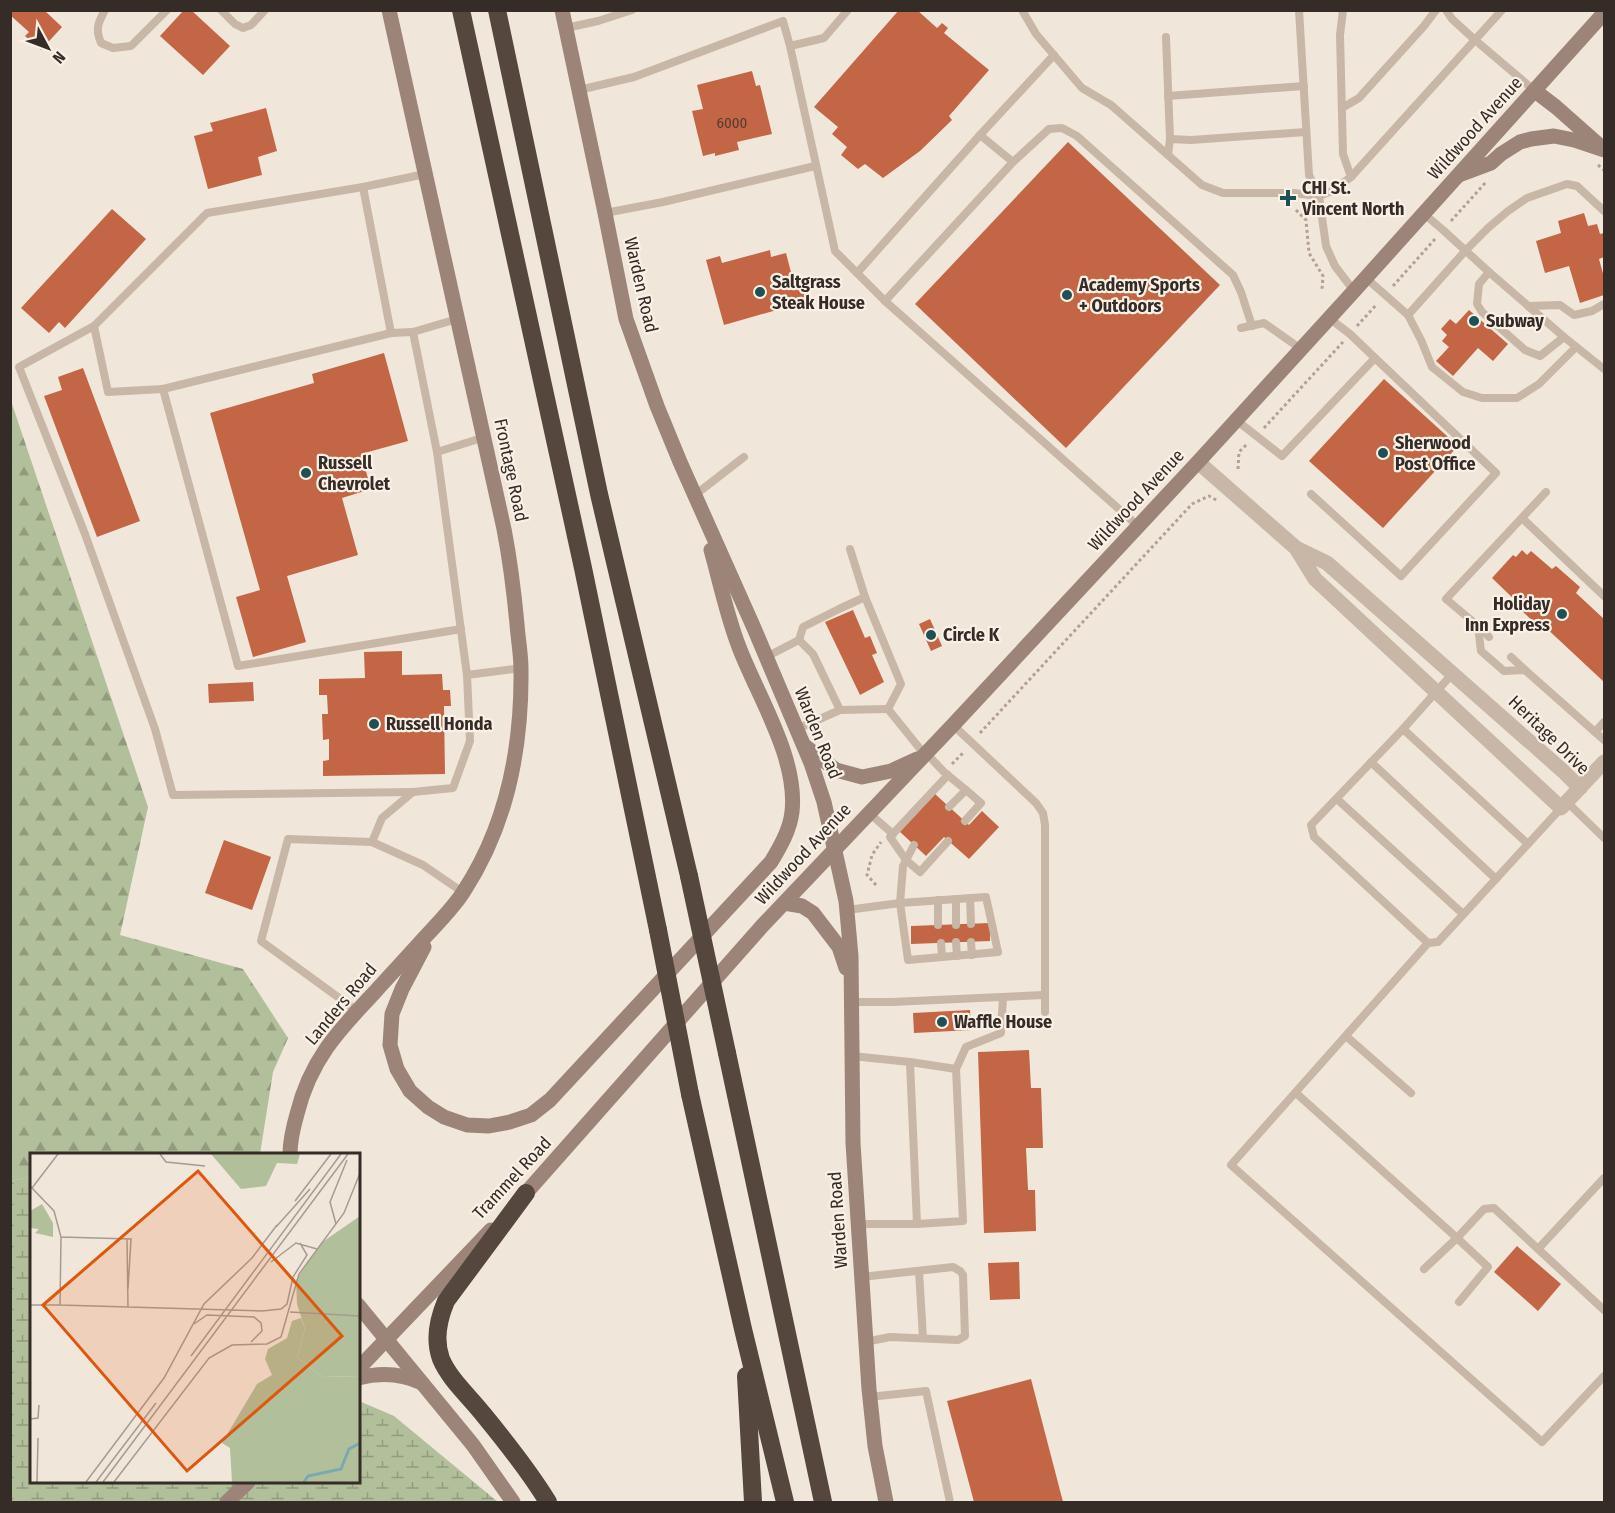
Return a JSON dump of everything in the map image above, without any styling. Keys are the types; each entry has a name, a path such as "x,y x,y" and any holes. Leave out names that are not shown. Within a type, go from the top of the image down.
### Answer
{"highway":[{"path":"461,10 583,568 690,1094 785,1503"},
{"path":"497,10 599,494 689,876 823,1503"},
{"path":"526,1193 446,1301 437,1330 438,1349 450,1376 521,1462 548,1503"},
{"path":"743,1329 753,1503"}],"main road":[{"name":"Frontage Road","path":"389,10 485,437 511,568 521,668 515,757 500,819 483,859 464,892 436,926"},
{"name":"Warden Road","path":"562,10 626,319 657,405 812,763 824,802 846,901 851,956 853,1143 861,1277 869,1397 886,1503"},
{"name":"Wildwood Avenue","path":"689,1008 784,903 1198,462 1605,13"},
{"path":"1535,91 1556,107 1601,154"},
{"path":"1457,176 1491,163 1520,142 1531,139 1554,136 1574,140 1601,154"},
{"path":"436,926 392,1014 390,1045 397,1069 410,1091 444,1117 467,1125 489,1126 510,1122 531,1115 550,1100 771,862 784,839 792,814 793,785 786,757 739,646 695,495"},
{"path":"804,745 836,770 862,777 891,771 925,754"},
{"path":"784,903 802,906 813,914 839,947 850,979"},
{"name":"Landers Road","path":"290,1153 290,1142 308,1080 320,1057 336,1034 436,926"},
{"name":"Trammel Road","path":"360,1367 526,1193 689,1008"},
{"path":"360,1307 473,1445 513,1503"},
{"path":"360,1378 395,1374 423,1384"},
{"path":"227,1503 247,1483"}],"street":[{"name":"Heritage Drive","path":"1198,462 1296,548 1327,563 1580,788 1564,805 1315,579 1296,548"},
{"path":"1580,788 1605,762"}],"lane":[{"path":"105,10 98,23 98,36 101,43 113,48 131,46 167,10"},
{"path":"221,10 235,24 243,28 251,25 265,10"},
{"path":"566,28 632,10"},
{"path":"790,46 824,38 848,10"},
{"path":"1022,10 1036,34 1082,88 1111,105 1202,186 1223,193 1294,193 1319,196 1332,191 1351,177 1502,10"},
{"path":"1299,10 1309,175 1319,196 1326,246 1335,266 1354,291"},
{"path":"1343,10 1340,35 1343,154 1351,177"},
{"path":"1342,108 1359,98 1436,10"},
{"path":"1446,10 1452,19 1475,40 1535,91"},
{"path":"579,90 634,77 783,21 835,251 885,302 1138,526"},
{"path":"1166,37 1170,139 1168,155"},
{"path":"857,273 1054,55"},
{"path":"1168,96 1304,86"},
{"path":"885,302 1013,162 1049,129 1062,128 1077,135 1233,275 1252,326"},
{"path":"1170,139 1191,140 1306,132"},
{"path":"980,135 1013,162"},
{"path":"605,213 663,202 815,166"},
{"path":"413,332 437,452 467,675 470,741 453,788 412,792 173,795 155,729 101,577 19,367 94,326 207,213 363,187 425,174"},
{"path":"1408,315 1466,250 1508,211 1527,198 1567,184 1577,186 1605,211"},
{"path":"363,187 391,333"},
{"path":"1423,213 1564,338 1605,368"},
{"path":"1489,272 1479,284 1477,304 1482,312 1525,350 1540,356 1564,338"},
{"path":"1366,278 1408,315 1432,367 1463,392 1482,398 1517,398 1539,384 1576,347"},
{"path":"1528,306 1560,304 1574,315 1592,311 1605,304"},
{"path":"1311,494 1401,576 1496,474 1350,334 1329,318"},
{"path":"94,326 108,392 163,389 391,333 413,332 457,319"},
{"path":"1241,328 1264,323 1301,349"},
{"path":"1236,420 1282,456 1375,358"},
{"path":"163,389 238,666 461,629"},
{"path":"437,452 485,437"},
{"path":"695,495 744,457"},
{"path":"1489,637 1446,599 1546,492"},
{"path":"1522,518 1605,596"},
{"path":"850,549 865,597 901,684 888,709"},
{"path":"766,657 799,640 803,627 865,597"},
{"path":"1478,626 1481,651 1504,671 1525,670"},
{"path":"799,640 813,654 840,710"},
{"path":"1511,657 1605,740"},
{"path":"467,675 521,668"},
{"path":"1428,943 1314,837 1311,825 1453,673"},
{"path":"797,729 840,710 888,709"},
{"path":"888,709 925,754 981,802 965,821"},
{"path":"1595,732 1605,722"},
{"path":"953,725 1036,803 1043,813 1045,825 1045,1012"},
{"path":"1403,729 1528,844"},
{"path":"1371,762 1496,879"},
{"path":"946,774 891,832 890,837 906,860 920,872 948,841"},
{"path":"949,807 966,790"},
{"path":"372,842 382,818 412,792"},
{"path":"1337,799 1463,915"},
{"path":"1605,838 1564,805 1437,942 1428,943 1231,1165 1542,1442 1605,1376"},
{"path":"869,813 891,832"},
{"path":"357,1011 261,941 288,839 372,842 423,865 464,892"},
{"path":"847,910 900,903 986,897 998,952 908,960 900,903 903,866 914,845"},
{"path":"970,898 971,924"},
{"path":"956,899 956,925"},
{"path":"938,900 938,925"},
{"path":"956,942 957,956"},
{"path":"971,942 972,955"},
{"path":"940,943 942,957"},
{"path":"851,1002 1044,994"},
{"path":"858,1224 963,1221 956,1069 966,1047 1001,1033 1003,997"},
{"path":"1346,1035 1411,1093"},
{"path":"852,1056 956,1069"},
{"path":"910,1062 917,1224"},
{"path":"1296,1093 1488,1267 1459,1302"},
{"path":"1538,1249 1605,1178"},
{"path":"1424,1269 1484,1209 1494,1208 1605,1310"},
{"path":"861,1277 953,1267 963,1275 965,1336 958,1340 890,1337 866,1342"},
{"path":"919,1271 923,1338"},
{"path":"869,1397 926,1391 950,1503"}],"path":[{"path":"1601,154 1605,170"},
{"path":"1238,469 1239,452 1350,334 1489,179"},
{"path":"1296,210 1306,220 1309,253 1323,276 1322,289"},
{"path":"946,774 972,742 1192,504 1209,496 1219,502"},
{"path":"876,885 867,875 872,855 891,832"}],"green space":[{"path":"10,398 148,807 120,935 243,969 288,1038 273,1072 260,1153 30,1153 30,1177 11,1181"},
{"path":"30,1177 30,1483 360,1483 360,1401 394,1416 498,1502 11,1502 11,1181"}],"building":[{"path":"10,10 44,10 62,27 41,50 25,36 29,32 10,15"},
{"path":"184,10 191,10 230,46 203,75 160,36"},
{"path":"899,10 917,10 937,28 942,23 948,28 944,33 989,70 949,116 952,120 920,151 883,178 865,164 858,169 841,155 847,147 832,134 838,127 814,107"},
{"path":"752,71 756,86 760,85 772,134 737,142 739,150 715,156 715,153 703,156 692,111 703,109 697,85"},
{"path":"266,108 277,151 258,157 262,175 208,189 194,136 213,131 210,123"},
{"name":"Academy Sports + Outdoors","path":"1068,142 1220,285 1066,448 915,304"},
{"path":"112,209 146,239 65,328 59,322 49,333 21,308"},
{"path":"1584,213 1588,226 1597,224 1600,234 1604,233 1604,257 1599,259 1604,277 1604,295 1580,303 1569,266 1545,273 1536,241 1561,233 1558,221"},
{"name":"Saltgrass Steak House","path":"770,250 771,257 786,253 794,284 803,282 808,301 724,325 706,260 720,256 722,263"},
{"path":"1469,310 1508,344 1493,361 1478,348 1453,376 1436,361 1449,347 1442,341 1447,335 1441,329 1450,319 1456,324"},
{"path":"384,353 408,441 361,454 371,489 342,498 358,555 287,576 306,642 253,657 236,597 260,590 210,413 314,383 312,374"},
{"path":"83,368 140,521 97,537 44,396 62,390 58,377"},
{"name":"Sherwood Post Office","path":"1384,379 1458,446 1383,528 1309,461"},
{"name":"Holiday Inn Express","path":"1522,550 1527,555 1531,551 1552,569 1556,566 1580,587 1576,593 1604,619 1604,682 1543,625 1540,628 1492,578 1513,555 1516,557"},
{"path":"853,610 865,638 870,636 877,653 872,655 884,682 860,695 825,622"},
{"name":"Circle K","path":"930,619 942,646 931,651 919,624"},
{"path":"402,651 402,675 442,674 443,690 450,690 451,706 444,706 445,774 323,776 323,761 329,760 329,739 323,740 322,714 328,714 327,695 319,695 319,679 365,678 364,652"},
{"path":"253,682 254,701 209,703 208,684"},
{"path":"934,793 969,825 982,811 999,827 969,859 944,837 926,856 899,831"},
{"path":"224,840 271,857 252,910 205,893"},
{"path":"990,923 990,941 911,944 911,926"},
{"name":"Waffle House","path":"970,1010 971,1030 914,1033 913,1013"},
{"path":"1029,1050 1031,1088 1041,1088 1043,1148 1026,1148 1028,1190 1035,1190 1036,1231 984,1233 978,1052"},
{"path":"1517,1246 1561,1284 1538,1311 1494,1272"},
{"path":"1019,1262 1020,1299 990,1300 988,1263"},
{"path":"1031,1379 1063,1502 974,1502 947,1401"}],"place":[{"name":"CHI St. Vincent North","path":"1288,198"},
{"name":"Saltgrass Steak House","path":"760,292"},
{"name":"Academy Sports + Outdoors","path":"1067,295"},
{"name":"Subway","path":"1474,321"},
{"name":"Sherwood Post Office","path":"1383,453"},
{"name":"Russell Chevrolet","path":"306,473"},
{"name":"Holiday Inn Express","path":"1562,614"},
{"name":"Circle K","path":"931,635"},
{"name":"Russell Honda","path":"374,724"},
{"name":"Waffle House","path":"942,1022"}]}
